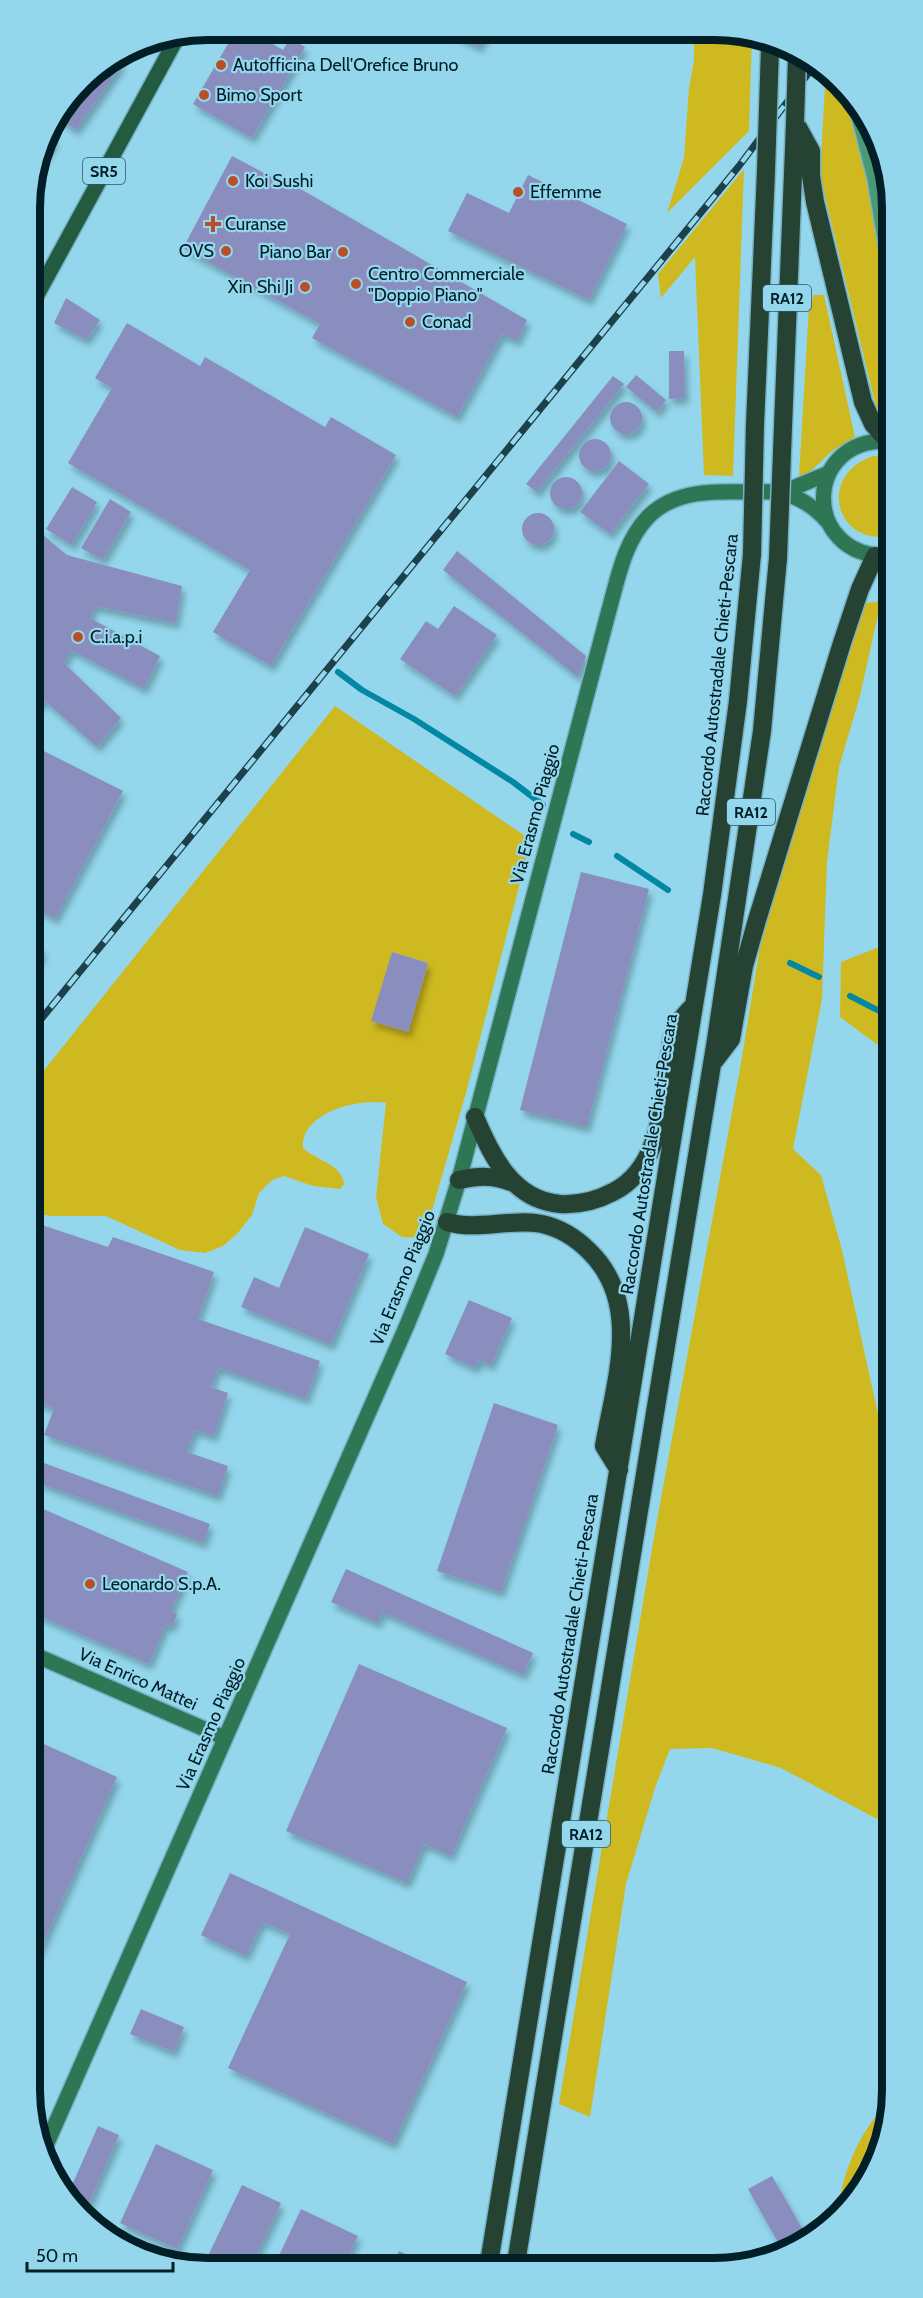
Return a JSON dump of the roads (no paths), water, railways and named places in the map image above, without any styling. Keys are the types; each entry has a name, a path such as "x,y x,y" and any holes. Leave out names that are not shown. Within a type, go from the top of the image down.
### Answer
{"highway":[{"name":"Raccordo Autostradale Chieti-Pescara","path":"490,2258 727,795 752,554 770,50"},
{"name":"RA12","path":"517,2258 712,1064 762,731 778,558 797,63"},
{"path":"795,122 811,151 815,202 860,392 873,424 882,434"},
{"path":"712,1064 731,1039 744,966 842,643 860,589 881,556"},
{"path":"459,1180 479,1175 489,1176 511,1182 544,1202 570,1204 601,1198 629,1181 645,1162 659,1125 674,1030 694,1004"},
{"path":"475,1117 489,1147 511,1182"},
{"path":"447,1222 476,1226 520,1222 546,1225 571,1236 583,1245 602,1266 616,1295 621,1321 620,1353 604,1446 619,1470"}],"main road":[{"name":"SR5","path":"41,288 173,45"}],"street":[{"path":"863,130 875,178 882,220"},
{"path":"827,521 823,496 829,473 844,454 854,447 882,441"},
{"name":"Via Erasmo Piaggio","path":"781,493 829,473"},
{"name":"Via Erasmo Piaggio","path":"48,2140 426,1282 459,1180 612,599 628,548 649,516 674,501 693,494 710,492 781,493 808,504 827,521 841,541 851,549 881,556"},
{"name":"Via Enrico Mattei","path":"41,1658 225,1738"}],"waterway":[{"path":"338,672 362,690 414,719 513,782 543,805"},
{"path":"573,834 589,842"},
{"path":"617,856 668,890"},
{"path":"790,963 819,977"},
{"path":"850,996 882,1012"}],"railway":[{"path":"41,1019 739,166 810,71"}],"place":[{"name":"Autofficina Dell'Orefice Bruno","path":"221,65"},
{"name":"Bimo Sport","path":"204,95"},
{"name":"Koi Sushi","path":"233,181"},
{"name":"Effemme","path":"518,192"},
{"name":"Curanse","path":"213,224"},
{"name":"OVS","path":"226,251"},
{"name":"Piano Bar","path":"343,252"},
{"name":"Centro Commerciale \"Doppio Piano\"","path":"356,284"},
{"name":"Xin Shi Ji","path":"305,287"},
{"name":"Conad","path":"410,322"},
{"name":"C.i.a.p.i","path":"78,637"},
{"name":"Leonardo S.p.A.","path":"90,1584"}]}
